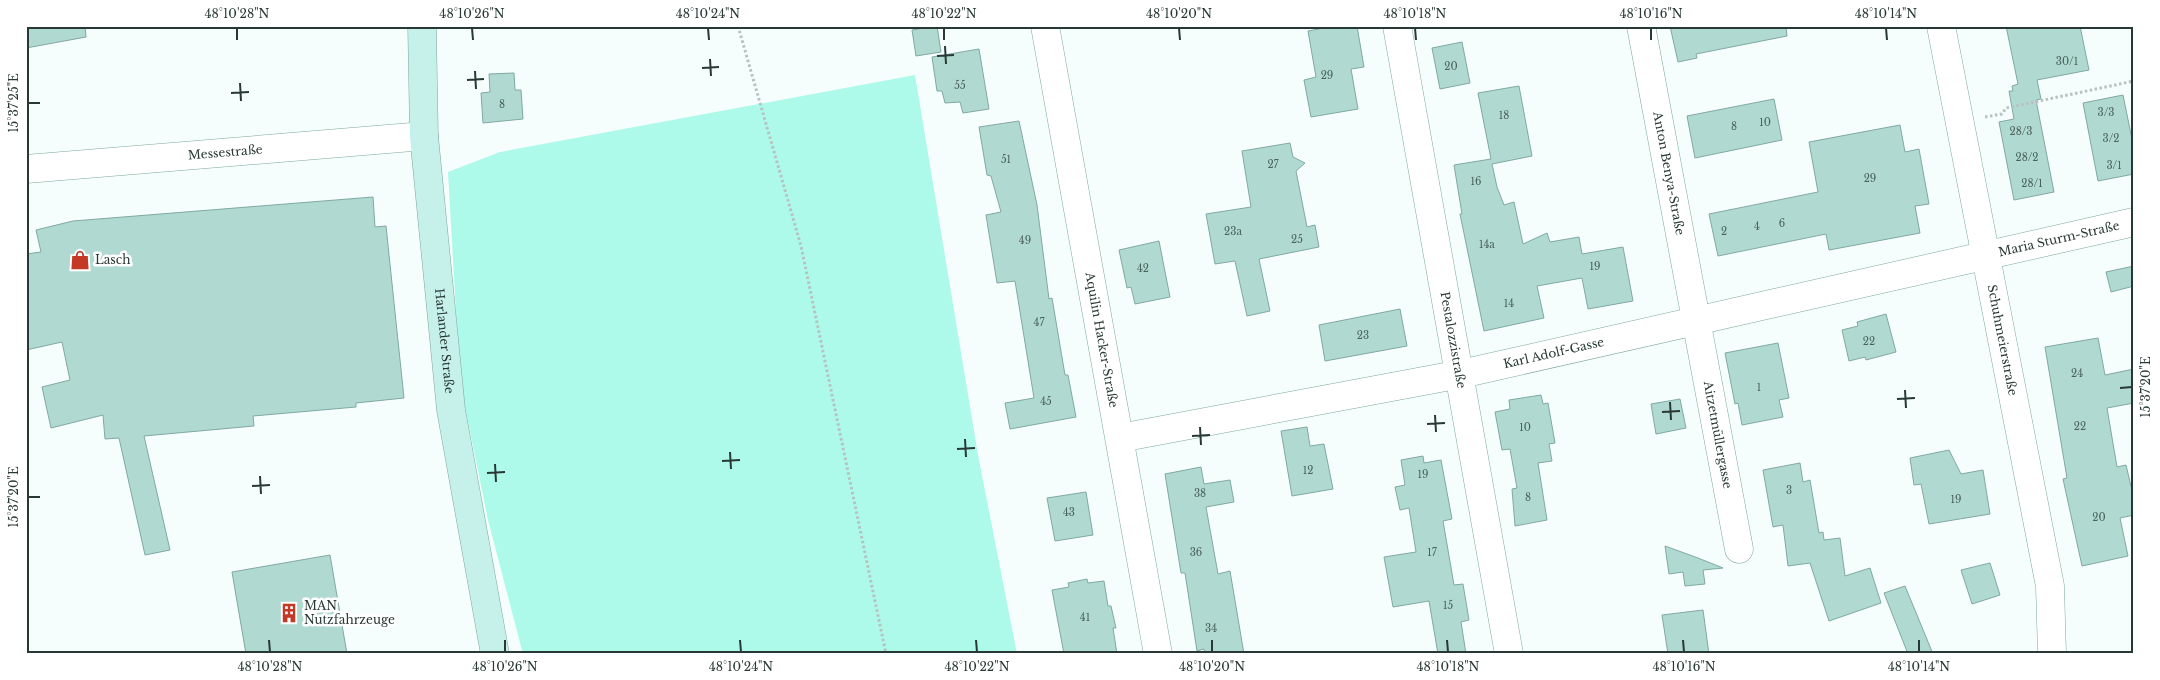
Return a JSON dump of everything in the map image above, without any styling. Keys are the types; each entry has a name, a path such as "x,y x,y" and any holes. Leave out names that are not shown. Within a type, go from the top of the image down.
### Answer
{"main road":[{"name":"Harlander Straße","path":"422,26 424,136 451,410 495,654"}],"street":[{"name":"Aquilin Hacker-Straße","path":"1045,26 1158,654"},
{"name":"Pestalozzistraße","path":"1397,26 1461,374 1509,654"},
{"name":"Anton Benya-Straße","path":"1641,26 1698,321"},
{"name":"Schuhmeierstraße","path":"1941,26 2050,586 2050,653"},
{"name":"Messestraße","path":"26,169 424,136"},
{"name":"Maria Sturm-Straße","path":"1985,254 2134,222"},
{"name":"Karl Adolf-Gasse","path":"1120,438 1461,374 1985,254"},
{"name":"Aitzetmüllergasse","path":"1698,321 1739,549"}],"path":[{"path":"738,26 801,246 886,654"},
{"path":"1960,122 2002,114 2006,108 2134,81"}],"green space":[{"path":"915,75 978,455 1017,654 523,654 488,520 460,382 448,172 500,152"}],"building":[{"path":"26,26 85,26 86,37 26,48"},
{"path":"937,26 941,52 916,56 912,30"},
{"path":"1334,26 1357,26 1364,67 1351,69 1358,109 1311,117 1304,80 1316,77 1308,31"},
{"path":"1670,26 1786,26 1787,36 1696,54 1697,58 1678,62"},
{"path":"2006,26 2080,26 2089,70 2037,80 2041,99 2036,100 2054,192 2014,200 1999,122 2014,119 2009,91 2013,91 2012,86 2018,84"},
{"path":"1462,42 1470,83 1440,89 1432,48"},
{"path":"979,49 989,109 963,113 960,102 945,103 942,91 937,91 932,57"},
{"path":"514,73 515,90 521,90 523,119 483,123 481,93 490,92 489,74"},
{"path":"1519,86 1532,156 1492,164 1497,187 1504,205 1514,202 1523,244 1547,233 1550,242 1579,237 1582,254 1623,247 1633,301 1588,309 1582,278 1537,286 1544,318 1484,331 1460,214 1462,214 1454,165 1491,159 1478,93"},
{"path":"2123,95 2134,149 2134,174 2098,181 2083,103"},
{"path":"1774,99 1782,140 1695,158 1687,116"},
{"path":"1019,121 1037,205 1049,299 1052,298 1065,375 1068,375 1076,417 1010,429 1005,403 1034,398 1015,281 997,283 986,215 1001,212 991,176 987,175 979,127"},
{"path":"1900,125 1905,152 1919,149 1929,204 1915,206 1920,233 1829,250 1826,234 1718,256 1709,214 1818,192 1809,142"},
{"path":"1290,143 1293,157 1305,163 1296,171 1307,227 1315,225 1319,247 1259,259 1270,311 1247,316 1235,261 1215,264 1206,214 1251,207 1242,151"},
{"path":"373,197 375,227 386,226 404,398 356,403 356,407 253,416 254,426 144,436 170,550 145,555 119,438 105,439 103,415 51,428 42,387 70,380 62,342 26,350 26,254 41,252 36,230 73,221"},
{"path":"1159,241 1170,297 1135,304 1131,287 1127,288 1119,250"},
{"path":"2134,266 2134,286 2111,292 2106,272"},
{"path":"1400,309 1407,346 1325,361 1319,325"},
{"path":"1886,314 1896,352 1866,360 1865,357 1849,361 1842,330 1858,326 1857,322"},
{"path":"2098,338 2105,375 2134,369 2134,403 2107,408 2117,467 2126,465 2134,499 2134,515 2120,518 2128,556 2082,566 2063,479 2067,478 2045,347"},
{"path":"1778,343 1789,398 1779,400 1783,417 1742,425 1738,403 1735,404 1725,353"},
{"path":"1541,395 1543,404 1548,403 1555,443 1549,444 1552,461 1538,463 1547,520 1515,526 1512,489 1517,488 1510,449 1502,450 1495,412 1510,409 1509,400"},
{"path":"1680,399 1686,428 1656,434 1651,404"},
{"path":"1307,427 1310,446 1324,444 1333,489 1292,496 1281,431"},
{"path":"1949,450 1961,474 1983,470 1990,514 1929,524 1921,484 1914,485 1910,458"},
{"path":"1423,456 1424,463 1441,460 1452,519 1443,521 1454,585 1463,584 1469,620 1461,622 1466,654 1438,654 1429,601 1393,607 1384,557 1416,552 1409,508 1400,510 1395,487 1405,485 1401,460"},
{"path":"1800,463 1803,482 1810,480 1819,533 1823,532 1824,540 1840,538 1845,576 1870,568 1881,603 1829,621 1810,563 1788,566 1783,525 1773,527 1763,470"},
{"path":"1201,467 1204,484 1230,480 1234,502 1206,507 1218,574 1230,571 1244,654 1205,654 1204,649 1197,651 1185,573 1181,573 1165,474"},
{"path":"1086,492 1093,535 1055,541 1047,498"},
{"path":"1665,546 1723,568 1703,570 1705,584 1685,586 1683,572 1669,574"},
{"name":"MAN Nutzfahrzeuge","path":"330,555 347,654 246,654 232,572"},
{"path":"1990,563 2000,595 1972,604 1961,570"},
{"path":"1087,579 1088,583 1104,581 1108,606 1111,606 1116,628 1113,628 1117,654 1064,654 1052,590 1069,587 1068,583"},
{"path":"1905,586 1933,654 1908,654 1884,593"},
{"path":"1703,610 1709,654 1668,654 1662,615"}],"place":[{"name":"Lasch","path":"80,260"},
{"name":"MAN Nutzfahrzeuge","path":"289,613"}]}
